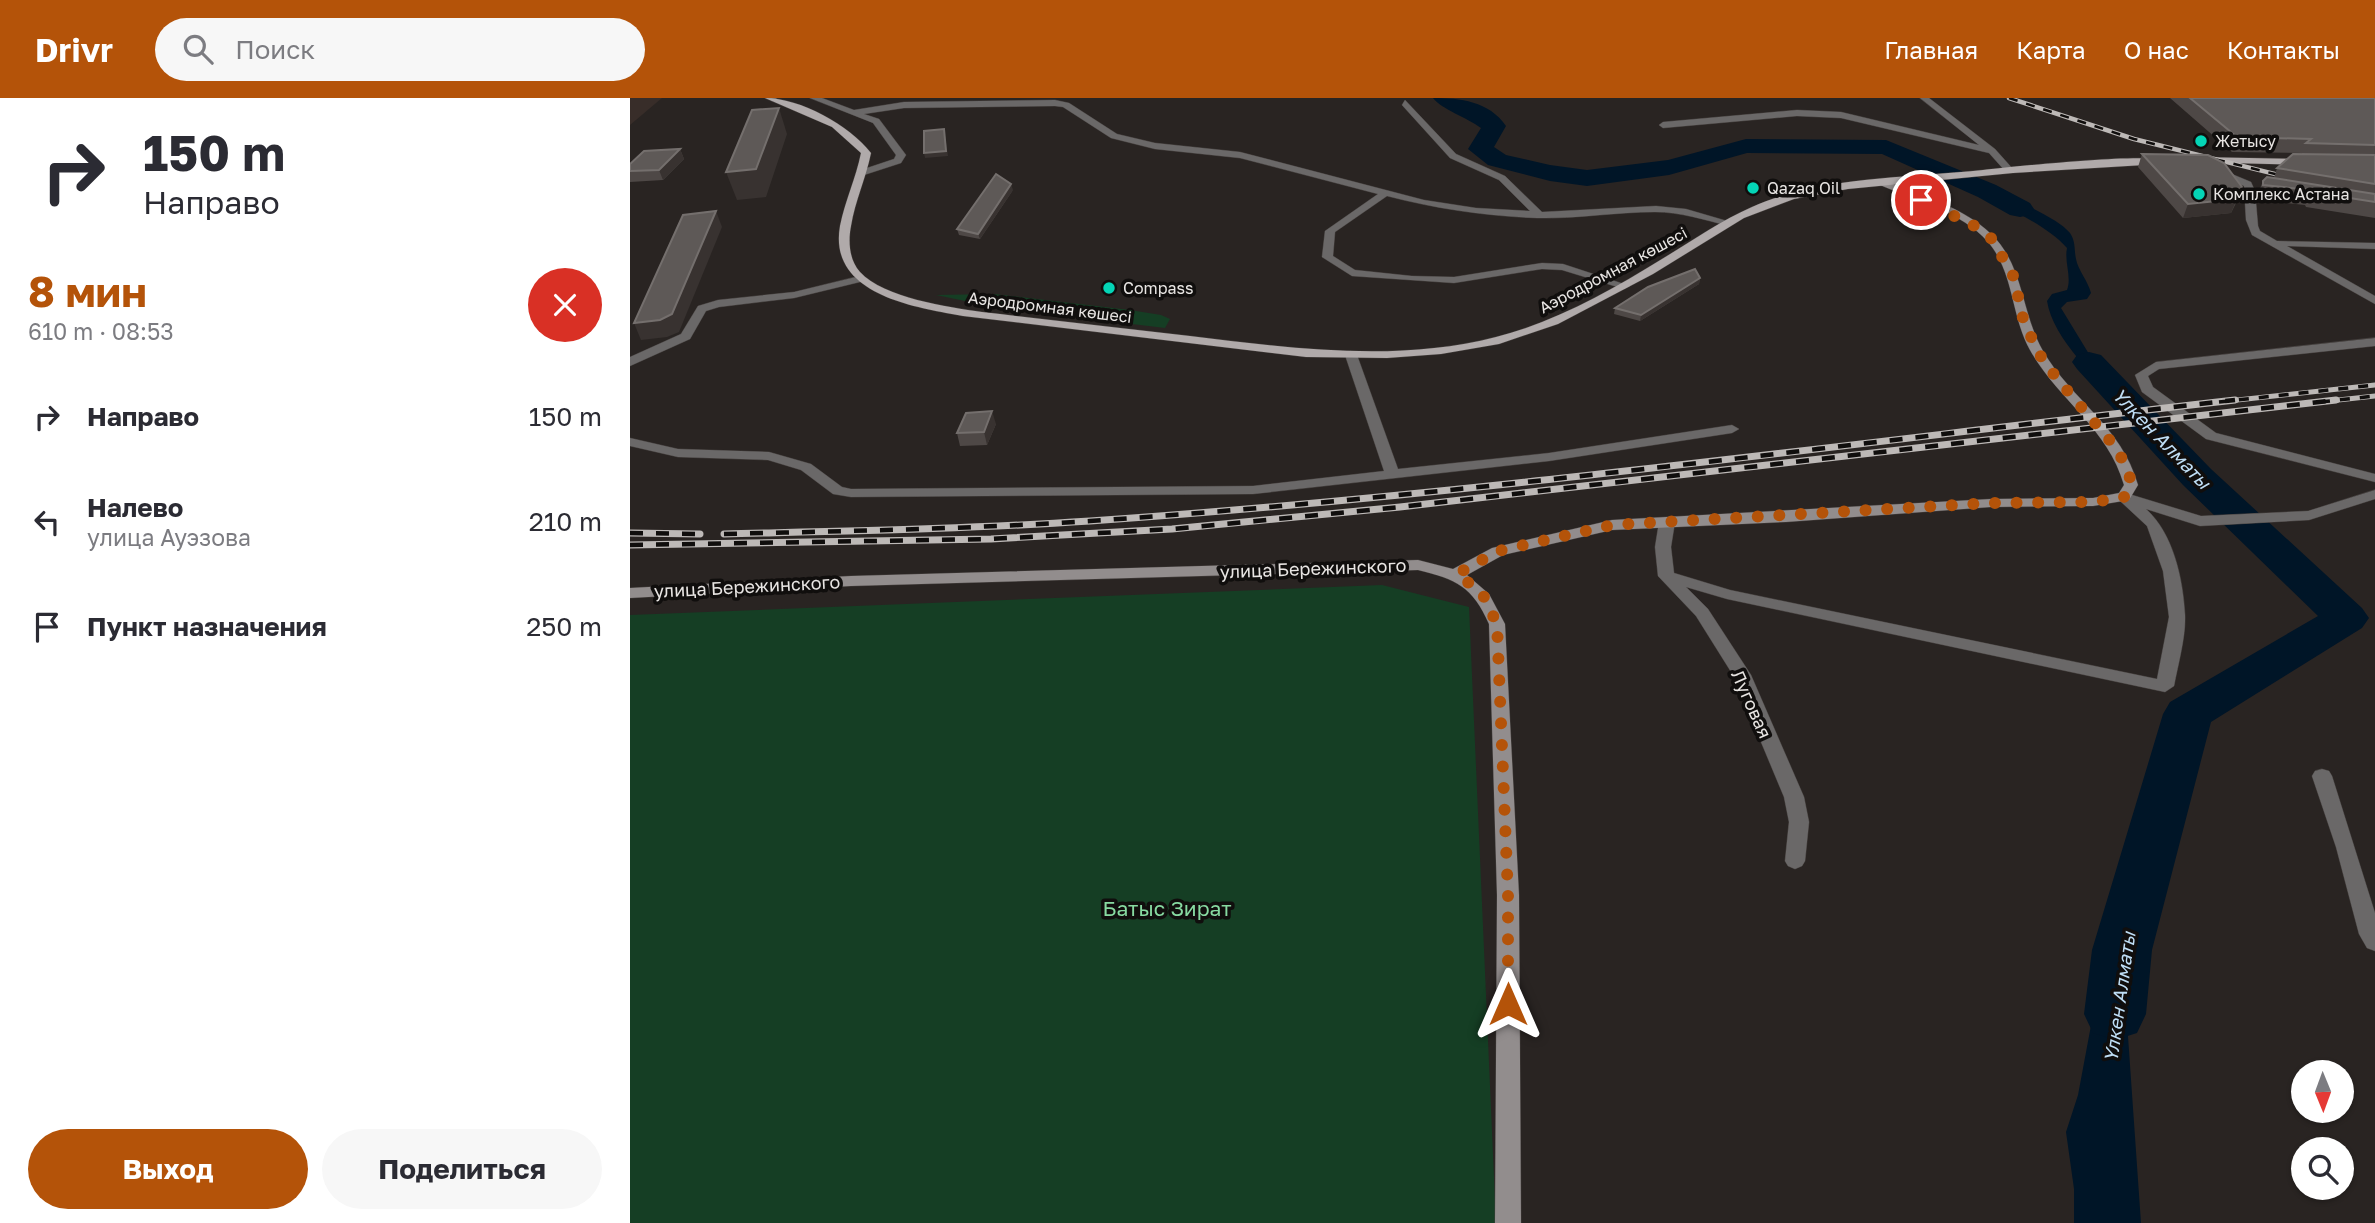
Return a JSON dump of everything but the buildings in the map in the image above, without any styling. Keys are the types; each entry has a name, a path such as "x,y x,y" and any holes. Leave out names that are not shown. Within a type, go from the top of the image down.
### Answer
{"main road":[{"path":"771,98 826,120 859,141 866,153 864,172 842,243 850,266 860,279"},
{"name":"Аэродромная көшесі","path":"860,279 906,299 965,313 1269,349 1394,355 1485,343 1555,321 1624,286 1729,223 1772,202 1816,191 1883,183 2009,170 2173,160"},
{"path":"2186,160 2322,163"},
{"path":"1457,574 1498,551 1612,525 1991,503 2094,502 2124,497 2131,485 2129,473 2117,449 2037,351 2021,313 2015,279 1992,239 1964,220 1883,183"},
{"name":"улица Бережинского","path":"630,593 850,581 1418,565 1457,574 1482,593 1497,624 1508,895 1508,1223"}],"street":[{"path":"814,98 876,121 901,155 898,161 888,166 864,172"},
{"path":"1924,98 1992,151 2009,170"},
{"path":"857,112 904,105 1055,103 1066,106 1114,135 1155,146 1240,155 1385,193 1476,211 1539,215 1656,209 1686,212 1729,223"},
{"path":"1405,103 1453,156 1502,178 1539,215"},
{"path":"1663,125 1797,113 1841,115 1992,151"},
{"path":"2198,160 2248,184 2261,187"},
{"path":"2248,184 2251,193 2249,221 2256,233 2375,301"},
{"path":"1385,193 1330,231 1327,257 1352,273 1454,280 1542,266 1563,267 1624,286"},
{"path":"2273,242 2375,246"},
{"path":"630,362 686,336 702,309 718,304 794,295 860,279"},
{"path":"2375,342 2156,366 2141,375 2147,388 2211,436 2375,478"},
{"path":"1351,355 1393,475"},
{"path":"630,442 678,453 769,456 806,467 838,491 851,493 1253,490 1549,457 1732,429"},
{"path":"2124,497 2200,521 2309,515 2375,494"},
{"path":"1667,522 1663,547 1667,576 1727,594 2165,686 2177,617 2171,571 2154,524 2124,497"},
{"name":"Луговая","path":"1667,576 1702,613 1742,675 1794,797 1800,822 1795,862"},
{"path":"2322,776 2346,847 2370,934 2375,942"}],"shaded area":[{"path":"630,98 662,98 630,125"}],"green space":[{"path":"994,294 1130,310 1170,319 1165,328 999,308 936,295"},
{"name":"Батыс Зират","path":"1382,585 1469,607 1496,1223 630,1223 630,615"}],"water":[{"path":"1969,180 2038,211 2070,233 2077,263 2091,293 2087,299 2067,302 2061,308 2089,354 2137,408 2123,408 2067,344 2051,316 2047,301 2052,294 2067,290 2067,248 2029,219 1953,183"},
{"path":"2122,950 2141,1223 2074,1223 2074,1189 2066,1132 2078,1095 2092,1020"}],"waterway":[{"name":"Үлкен Алматы","path":"1444,98 1475,112 1494,126 1480,149 1497,160 1550,173 1587,178 1669,167 1746,146 1886,147 1987,191 2020,209"},
{"name":"Үлкен Алматы","path":"2089,362 2197,477 2346,618 2188,714 2122,950 2115,1014"}],"railway":[{"path":"2009,98 2134,139 2295,179"},
{"path":"2219,402 2375,385"},
{"path":"2320,402 2375,396"},
{"path":"724,534 998,526 1234,510 1520,483 2235,400"},
{"path":"630,545 991,539 1172,529 1400,507 2336,400"},
{"path":"630,533 700,534"}],"place":[{"name":"Жетысу","path":"2201,141"},
{"name":"Qazaq Oil","path":"1753,188"},
{"name":"Комплекс Астана","path":"2199,194"},
{"name":"Compass","path":"1109,288"}],"route":[{"path":"1508,1004 1508,895 1497,624 1482,593 1457,574 1498,551 1612,525 1991,503 2094,502 2124,497 2131,485 2129,473 2117,449 2037,351 2021,313 2015,279 1992,239 1973,225 1921,200"}]}
